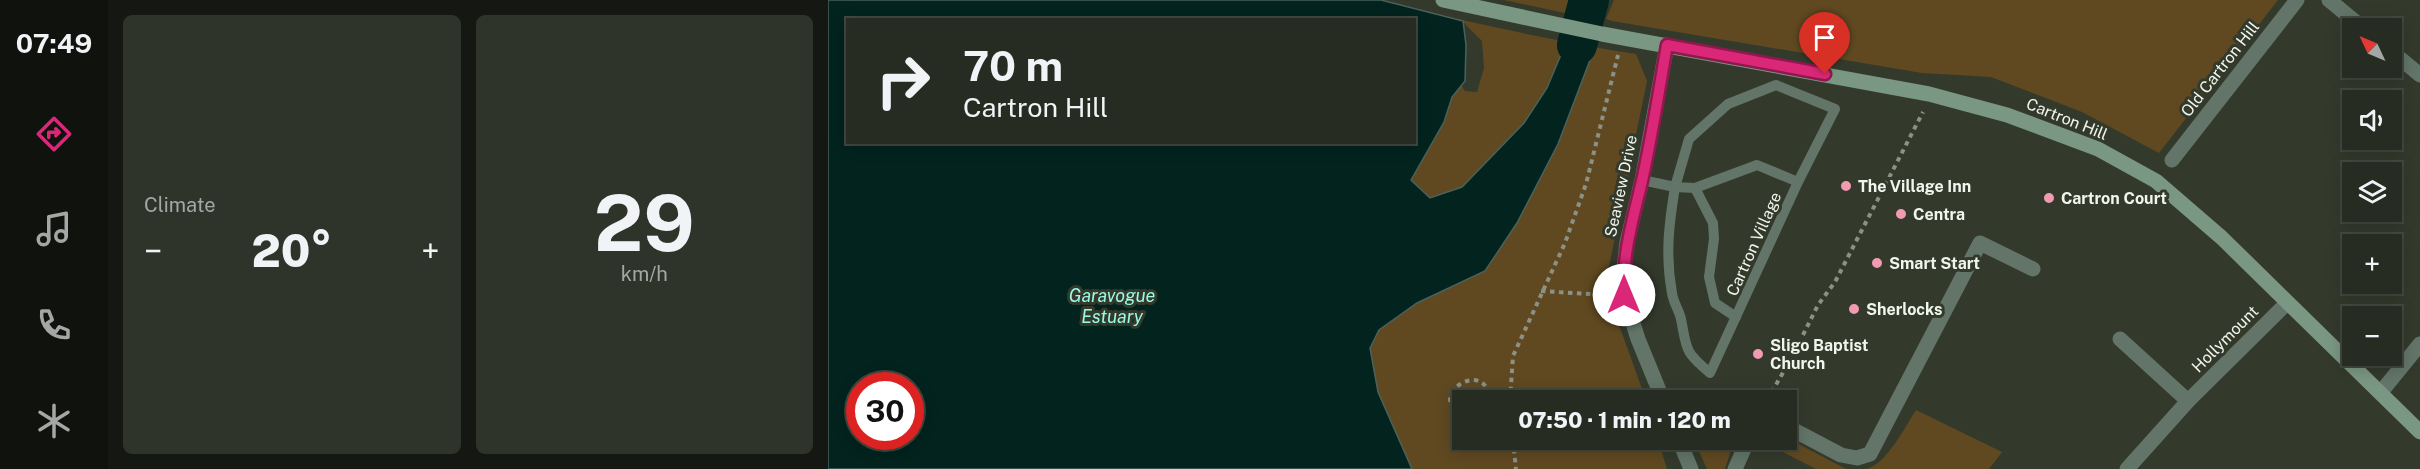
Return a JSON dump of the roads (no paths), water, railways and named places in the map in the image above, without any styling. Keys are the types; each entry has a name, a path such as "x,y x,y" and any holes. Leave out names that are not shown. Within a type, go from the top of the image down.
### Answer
{"main road":[{"name":"Cartron Hill","path":"1443,0 1602,34 1929,94 2007,115 2098,149 2156,181 2222,238 2420,432"}],"street":[{"name":"Old Cartron Hill","path":"2172,160 2296,0"},
{"path":"2329,0 2351,18"},
{"name":"Seaview Drive","path":"1659,390 1638,339 1624,295 1623,277 1627,242 1642,180 1667,45"},
{"path":"2402,60 2420,75"},
{"path":"1797,432 1841,454 1857,458 1870,454 1980,243 2033,269"},
{"name":"Hollymount","path":"2127,469 2188,401 2287,303"},
{"path":"2120,339 2188,401"},
{"path":"2381,392 2420,344"},
{"path":"1683,450 1691,469"},
{"path":"1735,469 1744,450"}],"lane":[{"name":"Cartron Village","path":"1776,85 1835,109 1798,182 1710,373 1692,358 1683,339 1681,318 1672,294 1667,233 1675,187 1689,139 1728,104 1776,85"},
{"name":"Cartron Village","path":"1642,180 1675,187 1695,188 1719,177 1757,165 1798,182"},
{"name":"Cartron Village","path":"1695,188 1713,223 1714,239 1709,277 1715,303 1736,317"}],"water":[{"name":"Garavogue Estuary","path":"828,0 1381,0 1463,21 1466,45 1465,81 1452,97 1444,122 1411,180 1430,198 1462,187 1524,123 1547,88 1566,43 1595,47 1558,144 1517,223 1485,271 1417,303 1379,330 1370,348 1378,392 1412,469 828,469"}],"waterway":[{"path":"1582,0 1588,5"},
{"path":"1577,45 1589,0"}],"place":[{"name":"The Village Inn","path":"1846,186"},
{"name":"Cartron Court","path":"2049,198"},
{"name":"Centra","path":"1901,214"},
{"name":"Smart Start","path":"1877,263"},
{"name":"Sherlocks","path":"1854,309"},
{"name":"Sligo Baptist Church","path":"1758,354"}]}
